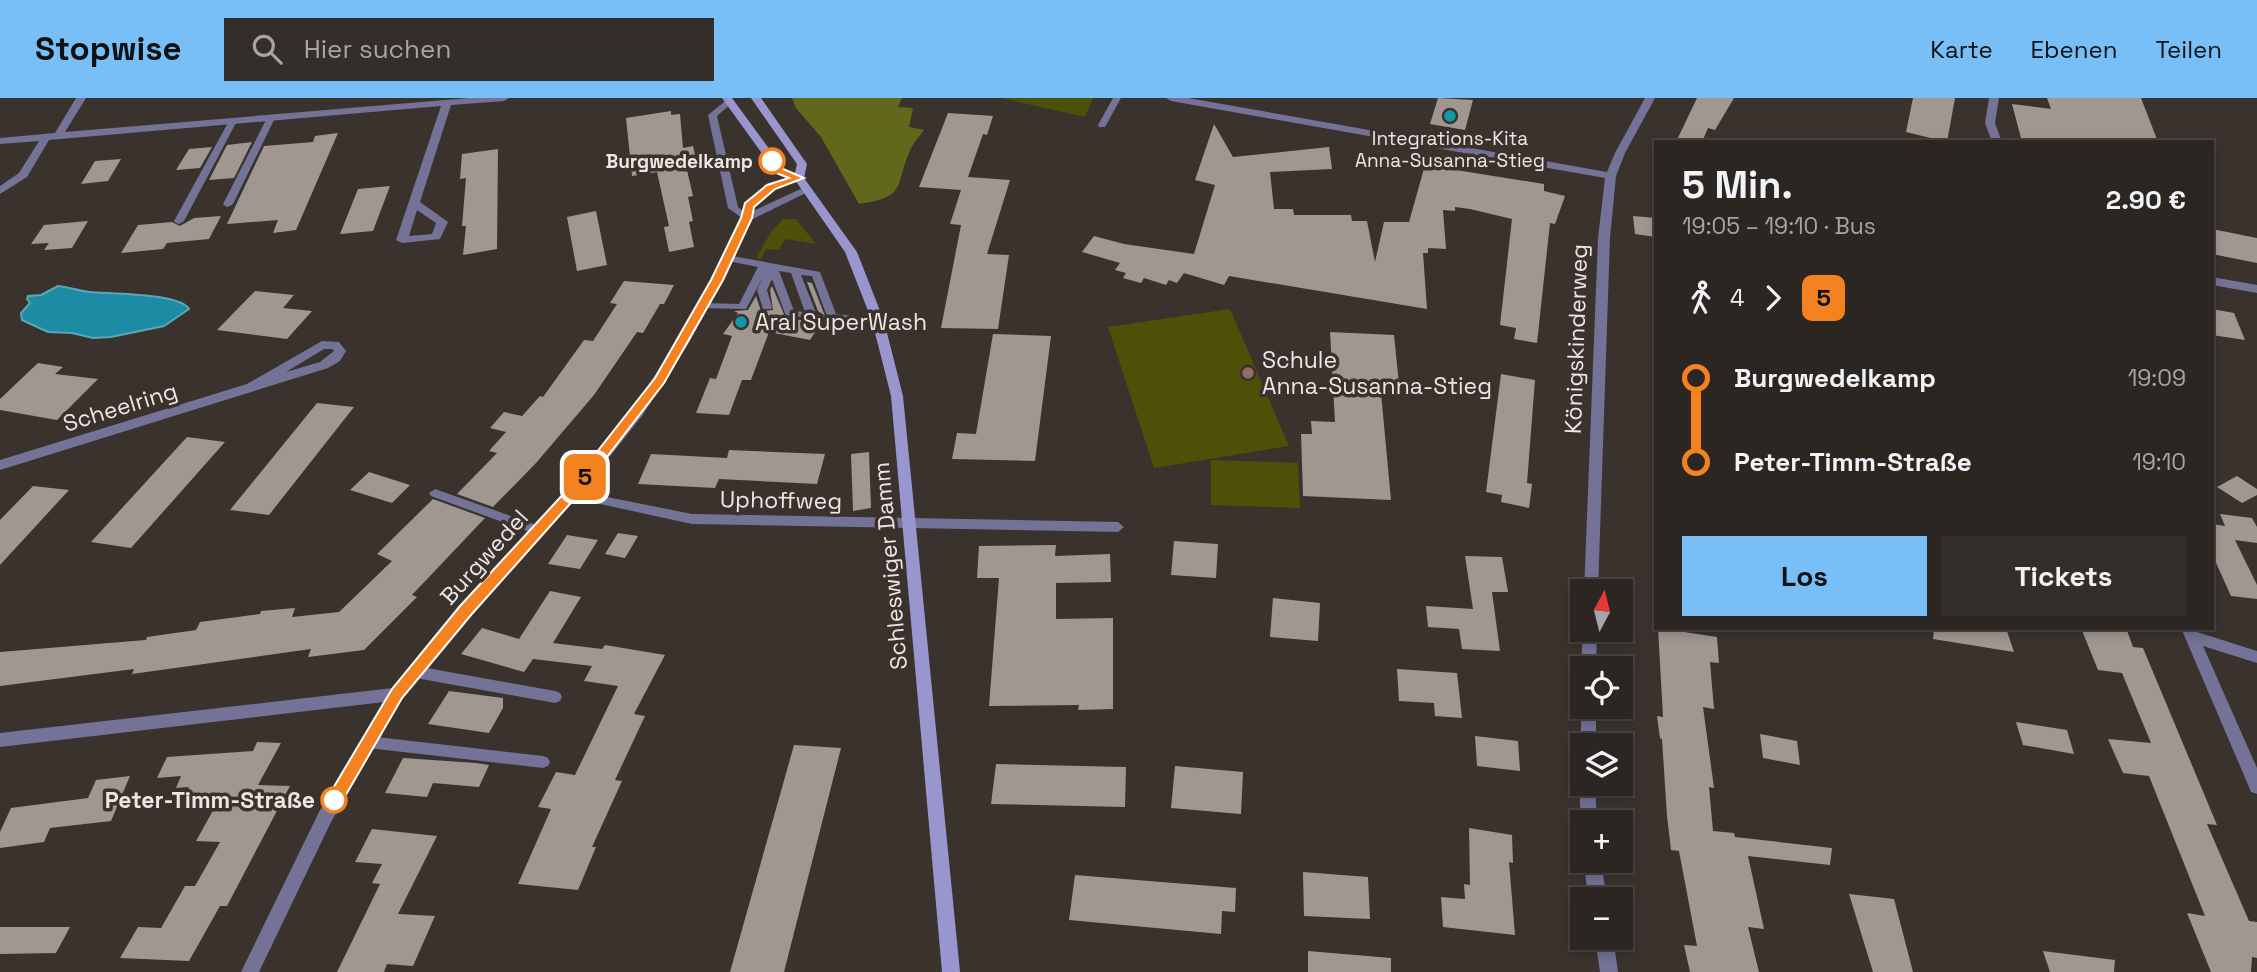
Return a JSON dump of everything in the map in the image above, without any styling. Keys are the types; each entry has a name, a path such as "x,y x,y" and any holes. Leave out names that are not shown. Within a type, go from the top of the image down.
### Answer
{"main road":[{"name":"Schleswiger Damm","path":"756,98 802,164 803,184"},
{"name":"Schleswiger Damm","path":"728,100 780,171 803,184 851,252 878,321 897,396 951,972"}],"street":[{"path":"58,136 81,98"},
{"path":"0,141 504,98"},
{"path":"1171,98 1611,176"},
{"name":"Königskinderweg","path":"1591,579 1604,238 1611,176 1620,153 1650,98"},
{"path":"1994,98 1990,123 1996,140"},
{"path":"415,202 447,103"},
{"path":"0,191 23,175 46,138"},
{"path":"746,218 803,184"},
{"name":"Burgwedel","path":"250,972 325,817 397,694 466,611 572,494 660,380 703,306 746,218 749,205 771,187 803,184"},
{"path":"2214,281 2257,289"},
{"name":"Scheelring","path":"0,465 324,365 336,358 340,351 335,345 323,345 252,387"},
{"path":"2190,632 2257,657"},
{"path":"2190,632 2257,787"},
{"path":"0,740 397,694"},
{"path":"1606,950 1609,972"}],"lane":[{"path":"1102,125 1117,98"},
{"path":"728,100 712,115 733,208 746,218"},
{"path":"228,204 271,118"},
{"path":"179,221 233,121"},
{"path":"727,258 816,274 832,317"},
{"path":"768,266 790,314 878,321"},
{"path":"767,307 762,290 768,277 768,266"},
{"path":"703,306 742,307 768,266"},
{"path":"795,271 812,316"},
{"path":"746,300 780,288"},
{"path":"435,493 538,530"},
{"name":"Uphoffweg","path":"572,494 692,519 1118,527"},
{"path":"416,672 555,697"},
{"path":"368,743 543,762"}],"shaded area":[{"path":"1001,98 1093,98 1085,117"},
{"path":"783,219 796,219 816,244 785,239 779,250 766,249 761,259 756,258 771,232"},
{"path":"1230,309 1289,446 1154,468 1108,327"},
{"path":"1211,460 1298,463 1300,508 1211,505"}],"green space":[{"path":"792,98 902,98 898,107 913,108 909,127 924,130 911,148 893,193 886,198 859,204 821,137 796,108"}],"water":[{"path":"58,286 90,292 159,297 183,304 189,309 164,326 111,337 93,338 72,333 48,332 22,320 21,313 30,303 28,296 41,295"}],"building":[{"name":"Integrations-Kita Anna-Susanna-Stieg","path":"1438,98 1473,100 1465,130 1430,124"},
{"path":"1697,98 1734,98 1715,130 1708,128 1703,140 1677,140"},
{"path":"1913,98 1955,98 1947,140 1906,132"},
{"path":"2047,98 2141,98 2157,140 2021,140 2012,104 2051,109"},
{"path":"671,111 671,115 680,114 683,148 693,146 697,164 686,166 693,196 688,197 693,221 689,222 694,247 669,252 664,227 669,226 657,172 632,176 626,118"},
{"path":"948,113 993,116 987,135 983,134 968,177 1010,180 987,254 1009,255 998,329 941,328 961,225 950,224 961,190 919,187"},
{"path":"1214,124 1233,157 1329,147 1332,169 1270,172 1274,209 1293,209 1294,215 1351,215 1352,221 1367,221 1375,262 1384,222 1409,222 1425,165 1544,184 1544,191 1565,196 1555,224 1550,223 1537,343 1514,339 1516,328 1500,325 1512,219 1470,209 1455,207 1455,211 1443,210 1446,249 1428,248 1428,253 1423,253 1427,309 1229,276 1224,285 1184,273 1177,283 1169,280 1166,285 1144,278 1141,283 1123,278 1126,273 1115,270 1120,263 1082,252 1094,236 1124,244 1194,254 1215,185 1195,180"},
{"path":"338,133 296,230 273,233 278,220 227,224 264,146 313,142 315,136"},
{"path":"252,142 234,178 209,180 227,145"},
{"path":"212,147 200,168 176,170 189,149"},
{"path":"498,149 497,249 463,255 466,226 462,226 466,178 460,179 462,154"},
{"path":"121,159 108,181 81,184 95,161"},
{"path":"390,186 373,231 340,234 358,189"},
{"path":"596,211 607,265 577,271 567,217"},
{"path":"221,216 209,239 167,243 163,249 121,253 138,225 172,222 180,226 194,218"},
{"path":"1633,216 1654,218 1654,237 1635,234"},
{"path":"88,221 72,248 44,250 49,243 31,244 44,225"},
{"path":"2214,229 2257,238 2257,263 2214,254"},
{"path":"624,281 674,285 643,333 637,332 594,395 536,463 493,507 457,494 497,453 489,451 506,432 490,428 504,412 522,416 540,396 543,397 584,340 593,341 617,304 610,303"},
{"path":"807,282 812,283 827,321 821,323 810,340 769,332 751,380 742,380 729,415 696,413 710,378 716,379 732,336 723,334 738,313 734,311 748,310 756,296 761,311 773,310 770,290 772,286 786,319 820,321 824,315 818,311"},
{"path":"255,291 294,295 283,308 312,311 287,339 217,330"},
{"path":"2214,309 2234,313 2245,340 2214,335"},
{"path":"1330,332 1394,335 1400,394 1381,393 1391,500 1303,496 1301,434 1312,434 1311,421 1335,422"},
{"path":"993,334 1051,336 1035,461 952,459 957,433 976,434"},
{"path":"38,363 63,367 55,374 98,379 57,420 0,410 0,399"},
{"path":"1501,374 1535,380 1527,483 1532,484 1529,508 1501,502 1502,495 1486,492"},
{"path":"317,403 354,407 269,515 230,510"},
{"path":"187,437 225,442 131,548 91,542"},
{"path":"729,450 825,454 817,484 719,479 715,488 638,484 651,454 727,458"},
{"path":"869,452 871,508 853,511 851,454"},
{"path":"369,472 410,485 392,503 350,490"},
{"path":"2237,476 2257,489 2257,495 2242,503 2217,487"},
{"path":"33,486 69,490 0,565 0,520"},
{"path":"433,499 485,518 412,595 417,597 364,650 308,657 311,649 132,674 134,669 0,686 0,652 146,640 147,637 196,630 200,622 260,614 261,611 295,608 292,617 339,612 392,561 377,554"},
{"path":"2220,514 2252,518 2257,527 2257,543 2235,540 2257,585 2257,599 2231,596 2214,558 2214,524 2225,526"},
{"path":"618,533 638,536 625,558 605,554"},
{"path":"567,535 598,540 580,569 548,564"},
{"path":"1174,541 1218,544 1216,578 1171,575"},
{"path":"1056,545 1055,556 1110,554 1111,582 1056,583 1056,619 1113,618 1113,709 1078,710 1079,705 989,706 999,578 977,578 979,546"},
{"path":"1465,556 1502,557 1508,592 1492,592 1500,651 1462,649 1459,629 1428,627 1426,606 1473,609"},
{"path":"550,591 581,597 553,643 602,649 605,645 665,655 634,714 645,716 615,780 622,781 592,847 596,847 578,890 518,884 551,809 538,807 556,772 575,775 618,686 584,681 592,666 533,659 524,672 461,654 482,628 519,639"},
{"path":"1273,598 1320,603 1318,641 1270,637"},
{"path":"1658,630 1717,637 1719,663 1710,662 1714,709 1703,707 1714,788 1709,787 1713,831 1734,833 1735,837 1832,848 1830,865 1748,856 1764,929 1748,927 1759,972 1690,972 1684,945 1697,946 1679,851 1671,850 1662,739 1657,716 1663,717"},
{"path":"1934,630 2007,630 2014,652 1933,639"},
{"path":"2082,630 2127,630 2133,647 2143,648 2217,825 2207,824 2249,921 2257,922 2257,958 2252,957 2251,972 2211,972 2187,913 2205,916 2149,776 2123,773 2108,739 2151,743 2122,673 2098,670"},
{"path":"1397,669 1457,673 1462,718 1435,716 1434,703 1399,701"},
{"path":"449,691 503,698 503,708 489,733 428,724"},
{"path":"2016,722 2067,730 2074,754 2023,745"},
{"path":"1760,734 1797,741 1800,765 1763,758"},
{"path":"1475,736 1518,741 1520,771 1477,766"},
{"path":"257,742 281,743 258,785 290,786 227,906 220,906 189,961 120,958 138,927 161,928 185,886 195,886 220,842 196,841 220,798 183,800 189,787 176,788 181,776 157,778 167,757 253,751"},
{"path":"794,745 841,748 784,972 730,972"},
{"path":"403,758 489,765 479,787 433,783 427,797 385,793"},
{"path":"996,764 1126,767 1125,807 991,804"},
{"path":"1175,766 1243,772 1241,814 1171,808"},
{"path":"130,776 111,821 50,828 44,842 0,848 0,832 11,808 88,798 96,780"},
{"path":"1469,828 1512,835 1513,863 1509,862 1515,935 1443,927 1441,897 1465,899 1464,884 1470,885"},
{"path":"372,829 437,836 398,914 435,916 413,966 387,964 384,972 337,972 380,884 372,883 382,864 355,862"},
{"path":"1303,872 1368,877 1370,919 1304,916"},
{"path":"1075,875 1236,888 1235,912 1222,911 1221,934 1069,920"},
{"path":"1849,894 1894,899 1913,972 1873,972"},
{"path":"0,927 70,927 56,953 0,954"},
{"path":"1308,951 1391,958 1391,972 1308,972"},
{"path":"2043,951 2115,960 2114,972 2050,972"}],"bus line":[{"name":"5","path":"334,800 397,694 466,611 572,494 637,413 684,341 717,280 746,218 749,205 771,187 799,178 780,171 772,161"}],"place":[{"name":"Integrations-Kita Anna-Susanna-Stieg","path":"1450,116"},
{"name":"Burgwedelkamp","path":"772,161"},
{"name":"Aral SuperWash","path":"741,322"},
{"name":"Schule Anna-Susanna-Stieg","path":"1248,373"},
{"name":"Peter-Timm-Straße","path":"334,800"}]}
